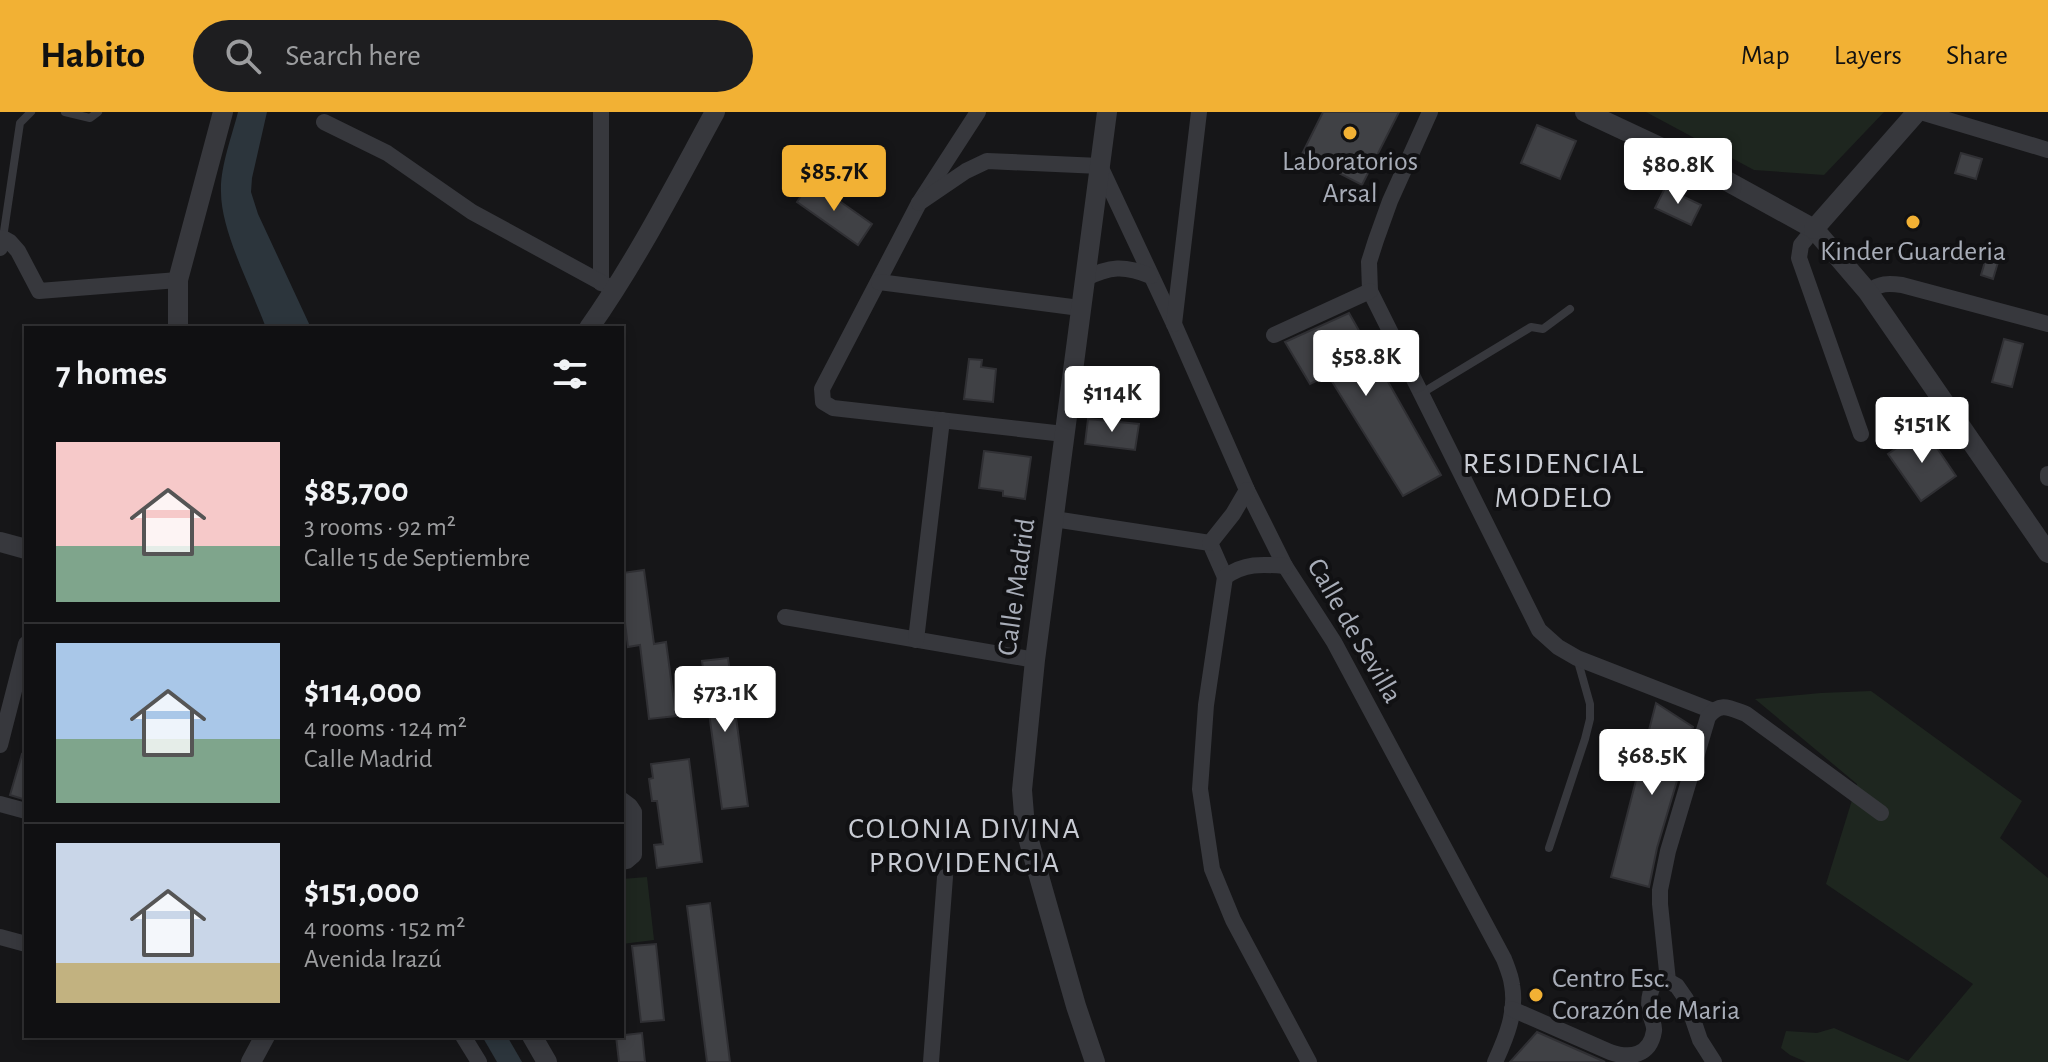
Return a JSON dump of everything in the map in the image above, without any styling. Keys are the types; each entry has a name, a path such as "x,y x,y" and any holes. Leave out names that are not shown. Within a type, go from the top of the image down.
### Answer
{"street":[{"path":"178,326 178,280 223,112"},
{"path":"601,112 608,286"},
{"path":"590,326 608,286 643,244 715,112"},
{"path":"978,112 919,203 822,389 823,402 833,408 1064,434"},
{"name":"Calle Madrid","path":"1095,1062 1025,827 1022,790 1035,660 1107,112"},
{"path":"1174,324 1199,112"},
{"path":"1430,112 1376,240 1369,262 1370,291 1539,630 1558,647 1577,658 1713,711"},
{"path":"1585,112 1696,164 1814,229 1868,292 2048,553"},
{"path":"1861,434 1799,258 1801,245 1919,112 2048,150"},
{"path":"324,122 387,153 472,212 608,286"},
{"path":"919,203 966,171 987,161 1100,166"},
{"name":"Calle de Sevilla","path":"1100,166 1247,490 1285,566 1334,642 1504,959 1512,985 1512,1009"},
{"path":"1,243 10,242 18,251 39,291 178,280"},
{"path":"1084,279 1100,271 1117,268 1151,276"},
{"path":"879,282 1080,308"},
{"path":"1868,292 1887,283 1902,285 2048,324"},
{"path":"1274,335 1370,291"},
{"path":"916,640 942,420"},
{"path":"1210,543 1229,520 1247,490"},
{"path":"1054,519 1210,543"},
{"path":"0,542 24,548"},
{"path":"1210,543 1225,577 1206,705 1200,789 1212,869 1233,920 1309,1062"},
{"path":"1225,577 1246,565 1285,566"},
{"path":"785,617 1035,660"},
{"path":"0,745 22,679"},
{"path":"1668,981 1660,890 1668,851 1708,717 1713,711 1728,707 1746,714 1881,813"},
{"path":"624,802 634,812 634,855 624,862"},
{"path":"0,804 24,810"},
{"path":"931,1062 945,877"},
{"path":"0,937 24,943"},
{"path":"1495,1062 1506,1038 1512,1009 1610,1052 1624,1057 1637,1055 1650,1043 1655,1028 1650,1011 1650,992 1655,982 1668,981 1677,986 1686,999 1700,1040 1714,1062"},
{"path":"251,1062 264,1038"},
{"path":"464,1038 479,1062"},
{"path":"533,1038 547,1062"}],"lane":[{"path":"1,243 20,123 31,112"},
{"path":"65,112 90,118 98,112"},
{"path":"1422,393 1531,327 1543,329 1570,309"},
{"path":"1549,848 1590,719 1590,704 1577,658"}],"shaded area":[{"path":"238,112 267,112 251,192 258,214 310,326 265,326 226,225 221,192 224,162"},
{"path":"1646,112 1884,112 1824,175 1754,170"},
{"path":"1871,691 2022,801 2000,838 2048,878 2048,1062 1806,1062 1781,1048 1786,1031 1817,1033 1834,1028 1908,1061 1973,984 1826,884 1857,784 1755,699"},
{"path":"647,877 654,940 624,944 624,879"},
{"path":"483,1038 508,1038 522,1062 497,1062"}],"building":[{"name":"Laboratorios Arsal","path":"1323,112 1399,112 1362,185 1302,154"},
{"path":"1537,125 1576,141 1560,179 1521,163"},
{"path":"1961,153 1982,159 1976,179 1955,173"},
{"path":"811,181 872,224 858,245 797,202"},
{"path":"1665,188 1701,205 1691,225 1655,208"},
{"path":"1987,255 1999,259 1993,279 1981,275"},
{"path":"1349,313 1441,475 1403,496 1328,375 1310,384 1285,342"},
{"path":"2004,339 2023,344 2012,387 1992,382"},
{"path":"969,359 982,360 981,367 996,369 993,402 964,399"},
{"path":"1088,419 1139,424 1135,450 1085,444"},
{"path":"1924,429 1956,476 1921,501 1888,454"},
{"path":"984,451 1031,457 1025,499 1003,496 1003,491 979,488"},
{"path":"644,570 654,644 666,642 676,716 649,719 640,645 628,647 624,573"},
{"path":"728,658 748,806 722,809 702,661"},
{"path":"1656,703 1693,727 1657,848 1649,887 1611,877"},
{"path":"22,754 24,754 24,799 10,795"},
{"path":"689,759 702,862 657,868 654,845 663,844 657,801 652,801 649,779 653,778 651,764"},
{"path":"710,903 730,1062 707,1062 687,906"},
{"path":"656,944 664,1020 641,1022 632,946"},
{"path":"1537,1032 1603,1061 1605,1062 1510,1062"},
{"path":"642,1033 645,1062 619,1062 616,1038 624,1038 624,1035"}],"place":[{"name":"Laboratorios Arsal","path":"1350,133"},
{"name":"Kinder Guarderia","path":"1913,222"},
{"name":"Centro Esc. Corazón de Maria","path":"1536,995"}],"district":[{"name":"RESIDENCIAL MODELO","path":"1554,481"},
{"name":"COLONIA DIVINA PROVIDENCIA","path":"965,846"}]}
